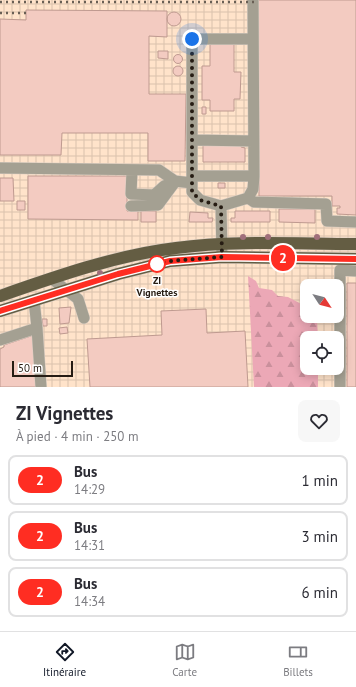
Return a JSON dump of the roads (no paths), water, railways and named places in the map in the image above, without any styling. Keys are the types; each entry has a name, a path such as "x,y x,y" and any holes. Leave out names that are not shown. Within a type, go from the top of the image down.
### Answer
{"main road":[{"path":"0,296 52,279 148,252 222,244 356,244"},
{"path":"0,311 118,274 170,261 222,257 340,264 356,259"}],"lane":[{"path":"253,0 254,176 253,189 248,198 221,206 200,200 192,192 192,39 253,39"},
{"path":"192,140 253,141"},
{"path":"0,168 132,171 159,170 175,181"},
{"path":"132,171 131,194 154,195 164,186 175,181 254,176"},
{"path":"131,206 158,205 175,181"},
{"path":"248,198 254,202 326,204 327,221 356,222"},
{"path":"221,206 222,257"},
{"path":"340,387 340,264 356,271"},
{"path":"52,279 78,299 84,318"},
{"path":"34,300 41,387"},
{"path":"0,340 37,328"}],"railway":[{"path":"0,2 258,2"},
{"path":"0,13 26,13"}],"place":[{"name":"ZI Vignettes","path":"157,264"}]}
